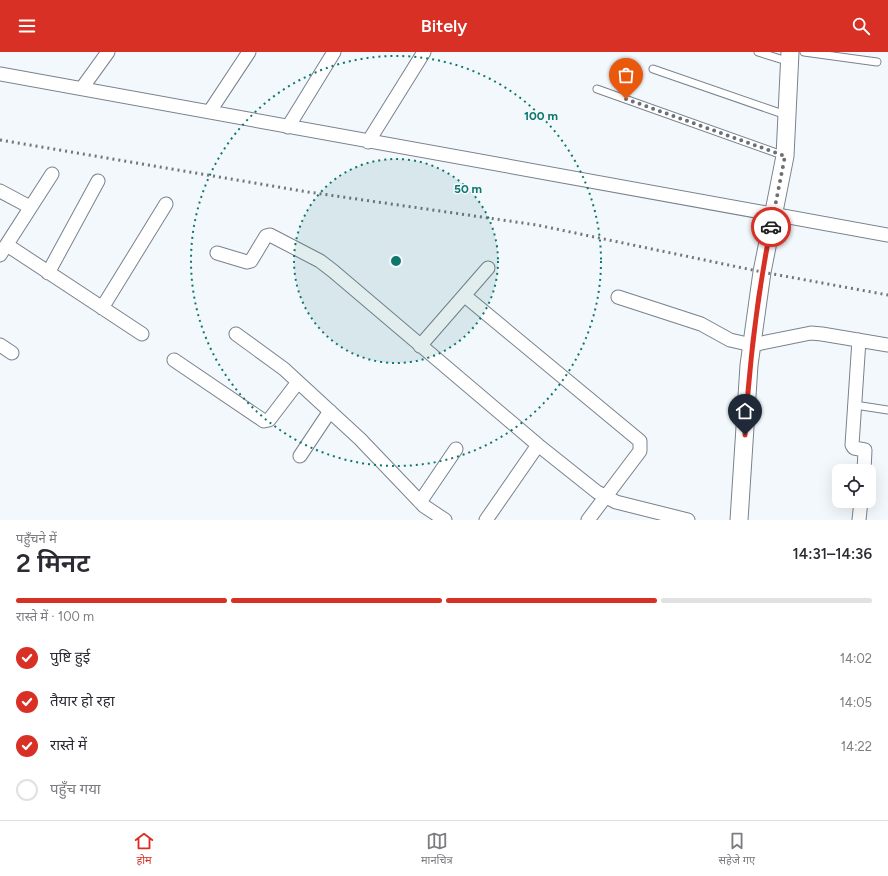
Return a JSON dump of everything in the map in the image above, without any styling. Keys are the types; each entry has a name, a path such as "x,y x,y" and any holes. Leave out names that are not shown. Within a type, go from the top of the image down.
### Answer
{"street":[{"path":"82,88 108,52"},
{"path":"210,111 249,52"},
{"path":"288,127 334,52"},
{"path":"368,142 424,52"},
{"path":"739,520 752,344 762,272 785,156 790,57"},
{"path":"0,74 210,111 368,142 888,234"},
{"path":"52,174 3,250 48,273 142,334"},
{"path":"48,273 98,181"},
{"path":"0,191 30,208"},
{"path":"102,308 166,204"},
{"path":"216,253 247,262 251,261 266,236 274,236 320,261 538,445 605,497 646,516 688,520"},
{"path":"420,346 488,268"},
{"path":"465,296 640,441 640,451 588,520"},
{"path":"618,297 701,324 730,340 752,344 811,333 888,345"},
{"path":"236,334 277,363 373,452 420,502 445,520"},
{"path":"859,340 852,446 854,448 865,450 864,464"},
{"path":"0,344 12,353"},
{"path":"174,360 264,421 269,420 298,382"},
{"path":"300,456 330,411"},
{"path":"486,520 538,445"},
{"path":"420,502 456,449"},
{"path":"859,520 860,508"}],"lane":[{"path":"758,52 790,57"},
{"path":"804,52 877,62"},
{"path":"653,69 788,116"},
{"path":"597,89 785,156"},
{"path":"855,405 888,410"}],"railway":[{"path":"0,140 308,192 537,225 762,272 888,295"}],"way so far":[{"path":"626,99 785,156 771,227"}],"route":[{"path":"745,435 749,365 762,272 771,227"}]}
